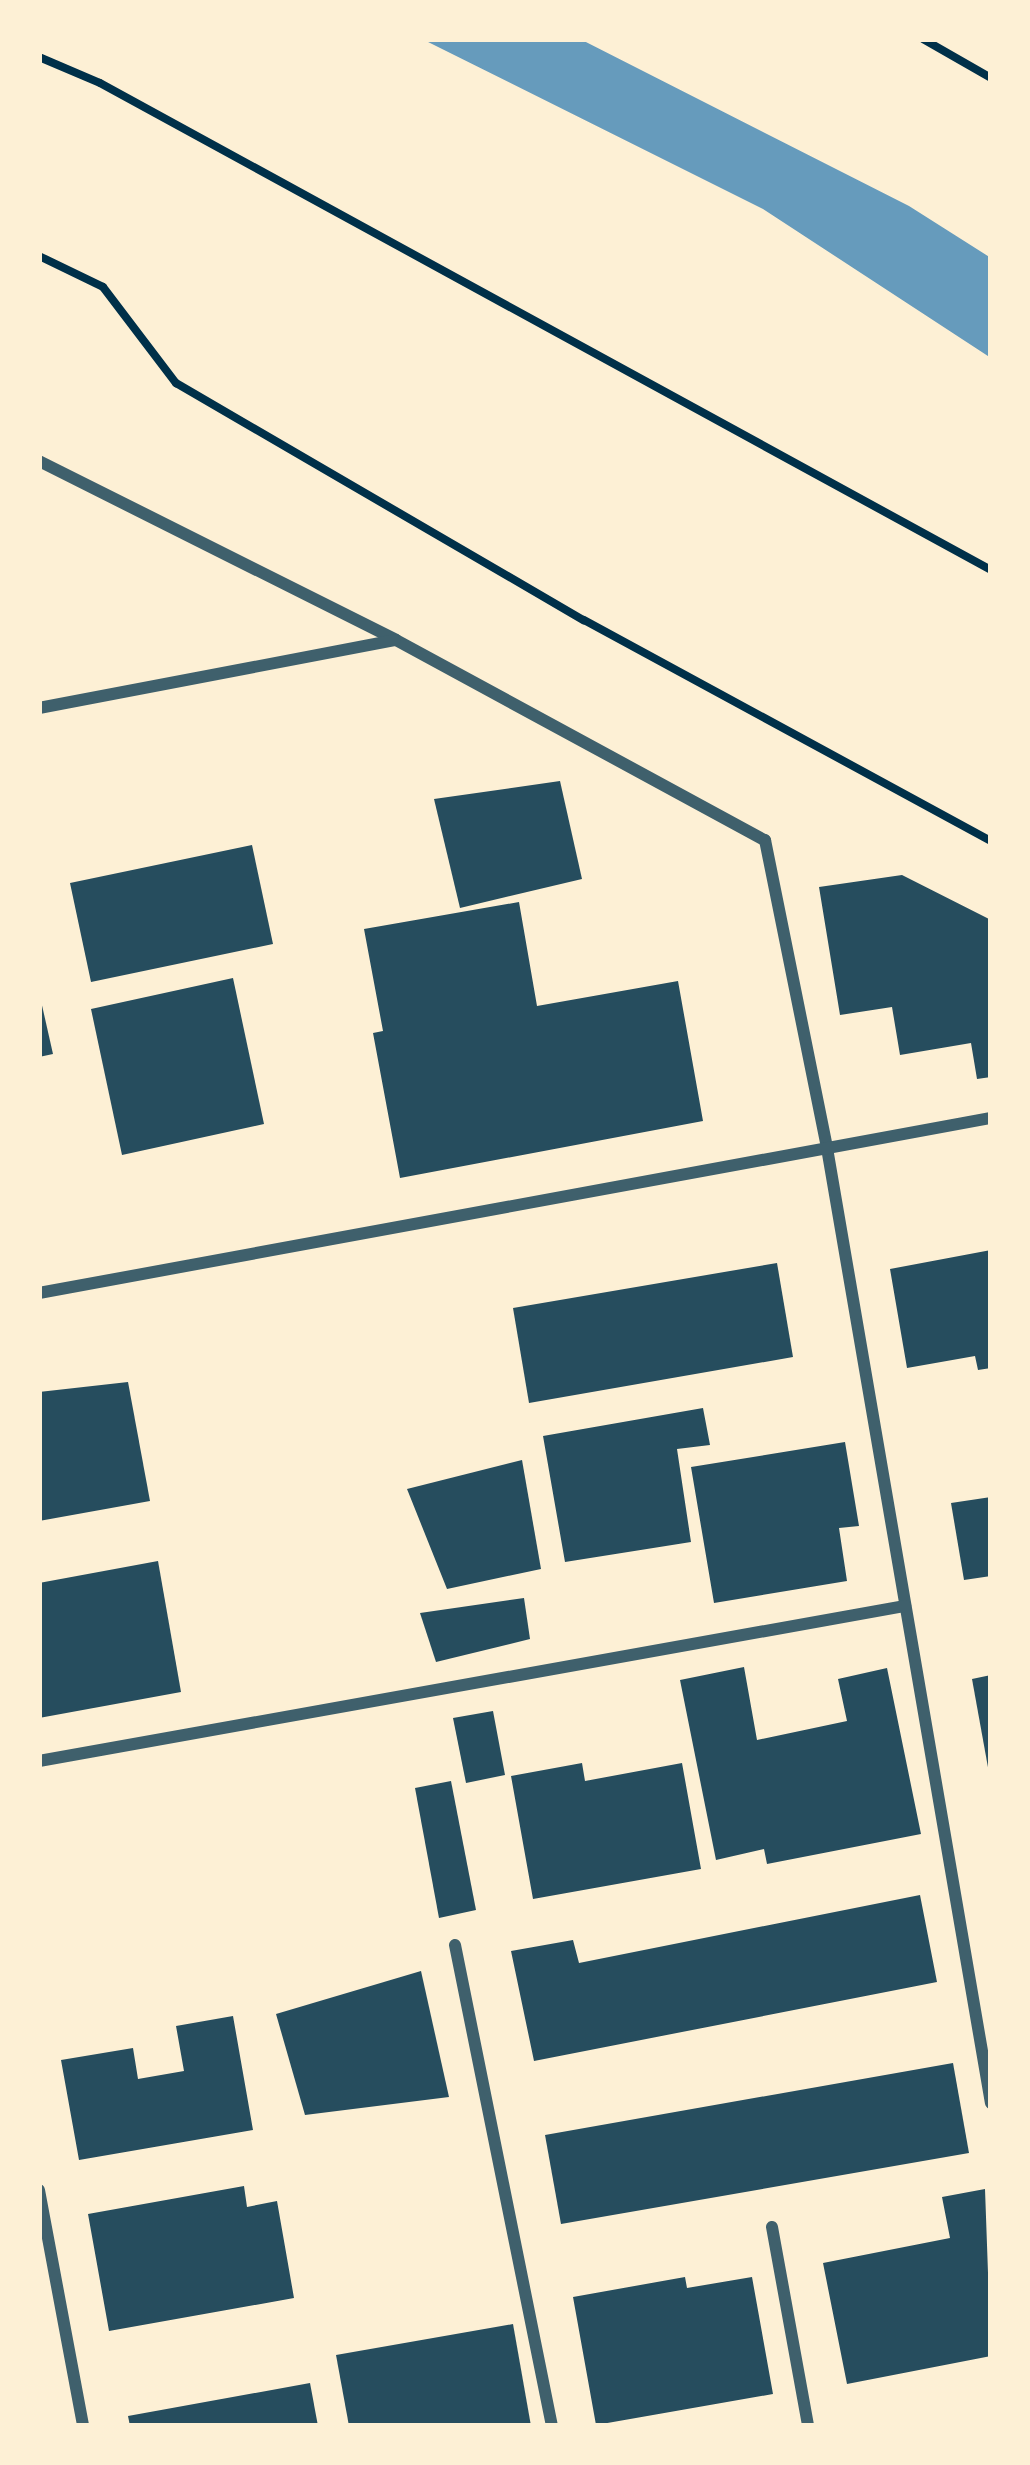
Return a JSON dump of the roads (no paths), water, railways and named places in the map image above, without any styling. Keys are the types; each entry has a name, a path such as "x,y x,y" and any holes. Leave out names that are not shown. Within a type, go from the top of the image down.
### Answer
{"street":[{"path":"39,460 396,640 765,840 827,1148 991,2103"},
{"path":"39,708 396,640"},
{"path":"39,1292 991,1118"},
{"path":"39,1761 905,1606"},
{"path":"455,1945 552,2426"},
{"path":"39,2191 83,2426"},
{"path":"772,2227 808,2426"}],"water":[{"path":"422,39 580,39 909,206 991,258 991,358 763,209"}]}
